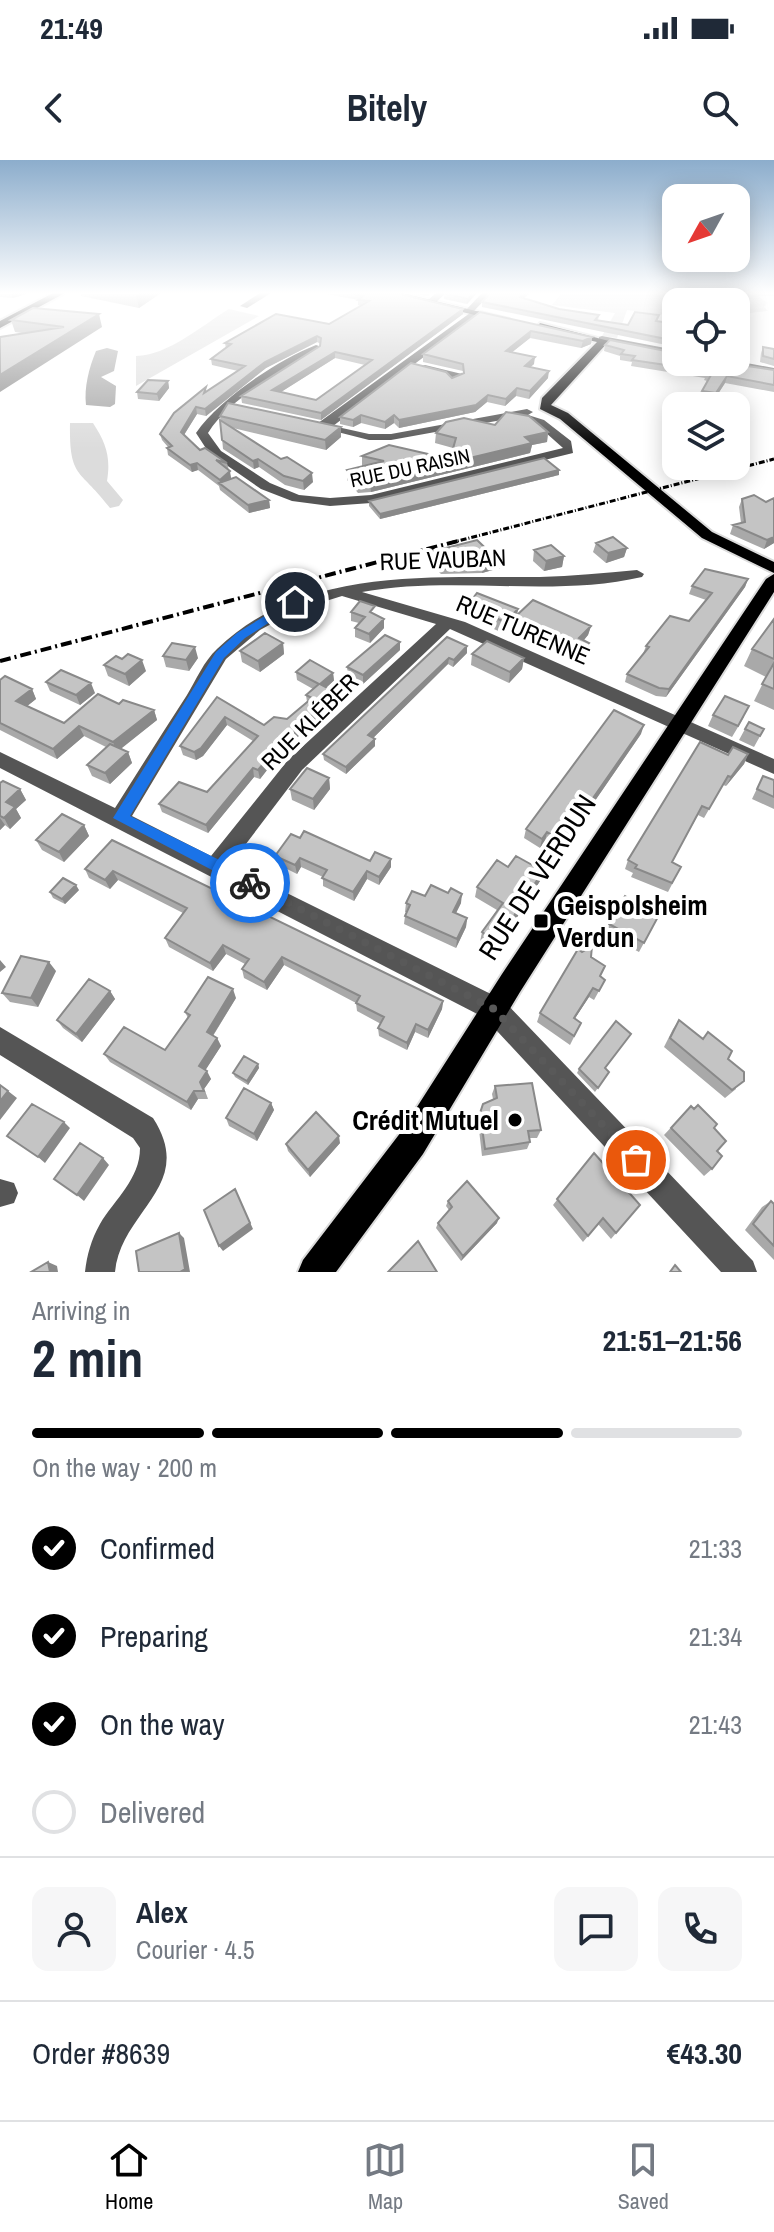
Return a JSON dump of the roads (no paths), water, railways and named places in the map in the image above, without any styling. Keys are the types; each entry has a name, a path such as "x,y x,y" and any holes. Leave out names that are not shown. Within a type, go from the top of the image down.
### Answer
{"main road":[{"path":"601,345 564,384 552,405 622,456 645,483 715,540 774,568"},
{"name":"RUE DE VERDUN","path":"299,1272 322,1262 400,1160 494,1009 774,579"}],"street":[{"path":"324,427 433,345"},
{"path":"633,345 662,350"},
{"path":"227,406 316,348"},
{"path":"410,364 458,376 453,380"},
{"path":"750,367 774,371"},
{"path":"498,417 552,405"},
{"path":"310,424 369,437 391,437 552,405"},
{"path":"227,406 241,409"},
{"name":"RUE DU RAISIN","path":"227,406 208,420 202,433 206,446 267,489 299,500 339,504 402,492 569,450 567,443 540,422 515,415"},
{"name":"RUE VAUBAN","path":"120,818 220,655 230,644 295,602 400,581 544,581 637,574"},
{"name":"RUE TURENNE","path":"343,591 448,622 774,767"},
{"name":"RUE KLÉBER","path":"216,866 295,765 448,622"},
{"path":"3,765 120,818 494,1009 742,1272"},
{"path":"0,1040 143,1128 154,1141 155,1163 99,1253 100,1272"}],"railway":[{"path":"450,543 774,459"},
{"path":"0,661 458,541"}],"place":[{"name":"Geispolsheim Verdun","path":"541,921"},
{"name":"Crédit Mutuel","path":"515,1120"}]}
